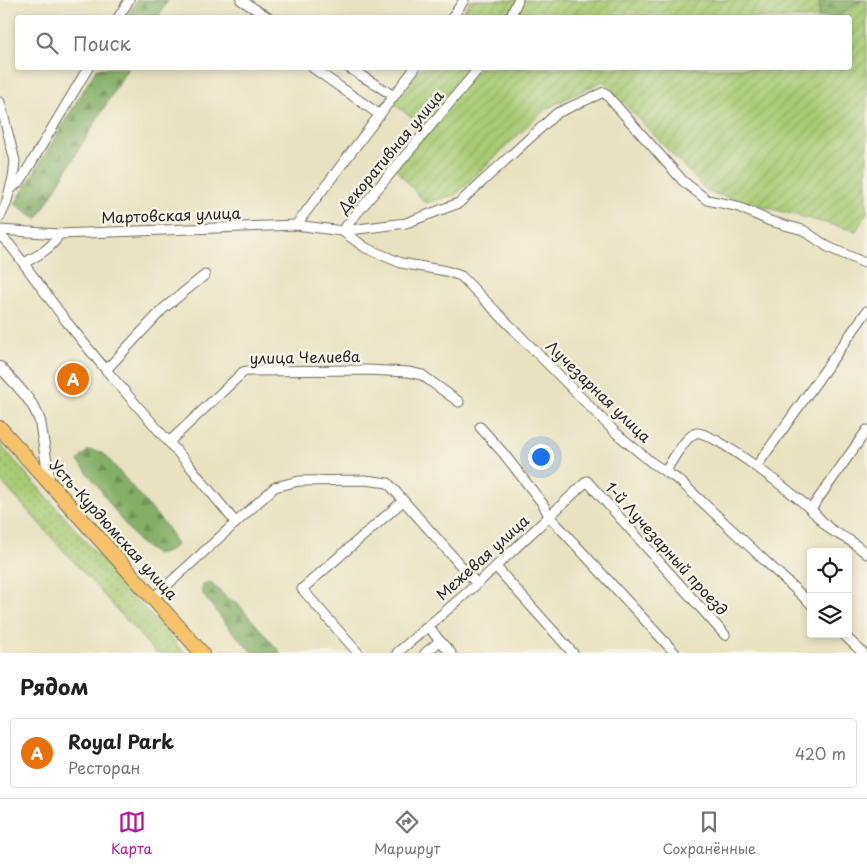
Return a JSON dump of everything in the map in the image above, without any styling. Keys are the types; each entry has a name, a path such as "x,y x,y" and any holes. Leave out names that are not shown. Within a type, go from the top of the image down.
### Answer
{"main road":[{"name":"Усть-Курдюмская улица","path":"0,428 202,653"}],"street":[{"path":"120,15 129,0"},
{"path":"241,0 264,15"},
{"path":"511,15 518,0"},
{"path":"453,15 460,1"},
{"path":"10,190 21,180 87,70"},
{"path":"316,70 380,115"},
{"path":"352,70 394,96"},
{"path":"296,225 414,70"},
{"name":"Декоративная улица","path":"342,231 477,70"},
{"path":"342,231 406,223 459,203 557,113 604,92 683,181 707,200 736,206 770,222 803,230 828,248 867,264"},
{"path":"0,102 15,162 10,190 0,218"},
{"name":"Мартовская улица","path":"0,230 59,234 296,225 342,231"},
{"name":"Лучезарная улица","path":"342,231 366,248 401,263 446,271 461,276 616,433 651,462 680,481 807,600"},
{"path":"24,264 45,251 57,239 59,234"},
{"path":"0,235 10,245 66,321 106,370 188,464 236,523"},
{"path":"106,370 163,309 205,276"},
{"path":"756,467 867,311"},
{"path":"0,367 30,400 37,412 50,485"},
{"name":"улица Челиева","path":"169,442 243,372 248,371 368,370 408,372 422,375 459,402"},
{"path":"480,427 543,504 549,516 675,653"},
{"path":"810,509 867,430"},
{"path":"666,472 672,459 689,437 695,433 702,433 756,467 810,509 830,529 852,542 867,554"},
{"path":"153,598 275,487 299,481 365,480 388,483 478,584"},
{"name":"Межевая улица","path":"397,653 478,584 587,481"},
{"name":"1-й Лучезарный проезд","path":"587,481 725,635"},
{"path":"358,653 302,589 403,501"},
{"path":"496,567 573,653"},
{"path":"428,626 451,653"},
{"path":"847,638 863,653"},
{"path":"425,653 440,641"}],"green space":[{"path":"137,0 168,0 159,15 128,15"},
{"path":"470,0 820,0 818,15 462,15"},
{"path":"820,0 861,0 841,15 818,15"},
{"path":"861,0 867,0 867,213 856,231 708,192 603,81 547,108 455,195 425,203 392,164 423,127 393,103 419,70 852,70 852,15 841,15"},
{"path":"96,70 127,70 37,219 15,204"},
{"path":"0,444 184,653 156,653 0,480"},
{"path":"88,450 100,452 106,456 165,525 176,545 171,550 162,554 155,554 138,541 78,461"},
{"path":"210,582 227,598 237,603 281,653 253,653 230,629 204,596 202,591 203,584"}],"place":[{"name":"Royal Park","path":"73,379"}]}
